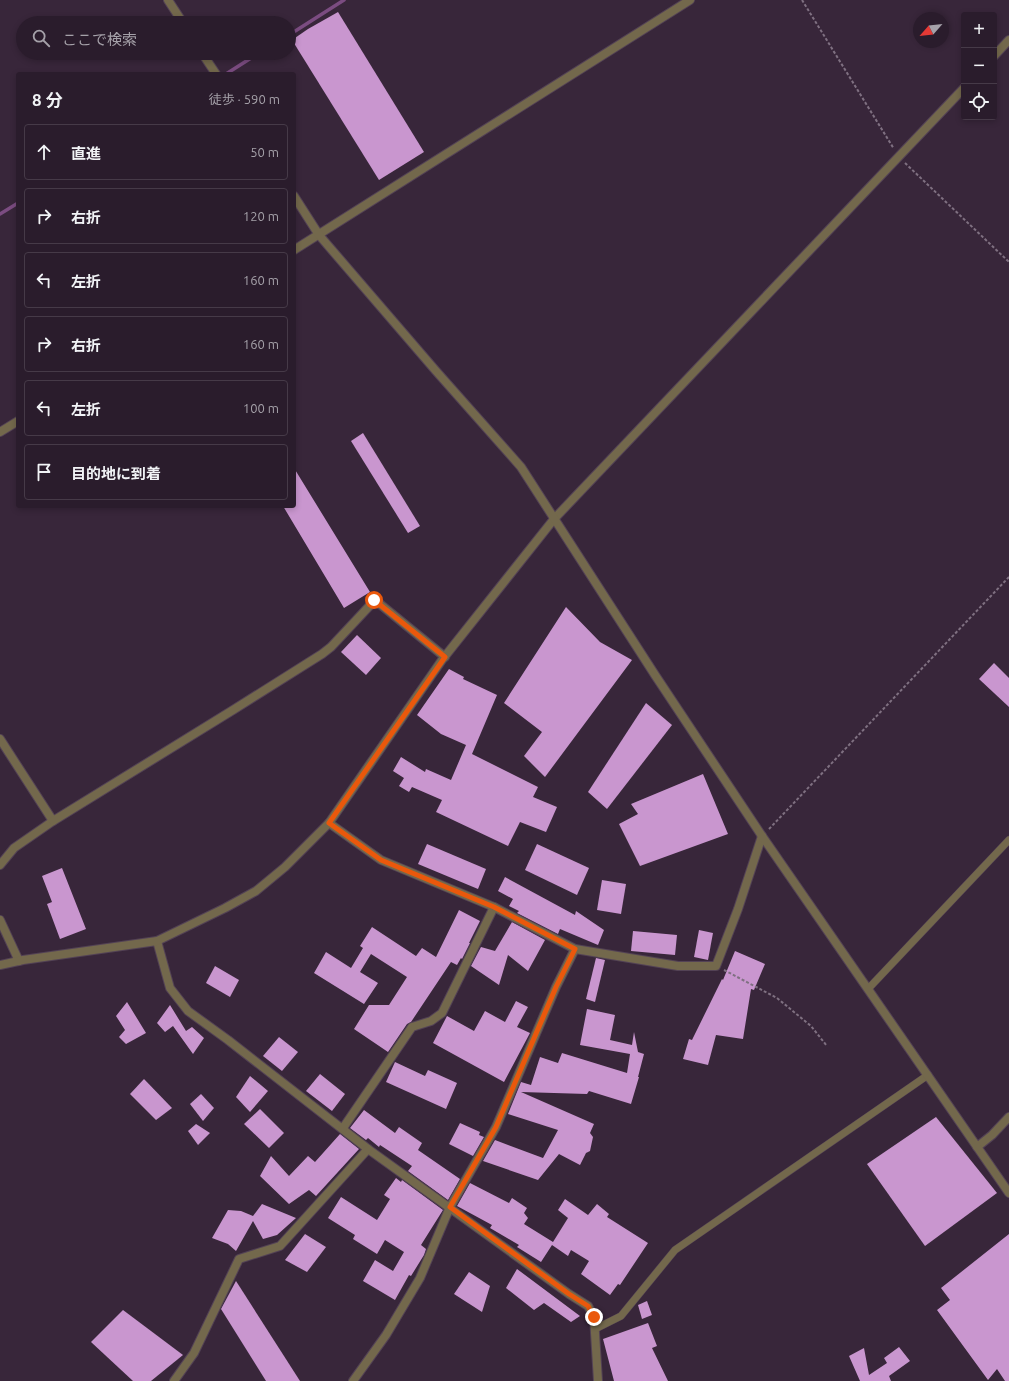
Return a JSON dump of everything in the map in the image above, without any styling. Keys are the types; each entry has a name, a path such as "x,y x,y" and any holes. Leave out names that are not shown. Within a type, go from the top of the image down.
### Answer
{"street":[{"path":"168,0 178,16"},
{"path":"296,249 690,0"},
{"path":"997,53 1009,40"},
{"path":"207,60 215,72"},
{"path":"0,965 19,961 157,942 256,891 285,866 329,823 445,657 554,519 961,91"},
{"path":"296,199 319,235 521,467 655,675 762,836 1009,1193"},
{"path":"0,432 16,422"},
{"path":"0,865 14,848 53,821 322,654 331,647 374,600 445,657"},
{"path":"0,739 53,821"},
{"path":"329,823 381,860 494,907 575,949 678,966 716,966 738,909 762,836"},
{"path":"343,1128 412,1027 431,1022 442,1013 494,907"},
{"path":"0,920 19,961"},
{"path":"157,942 170,988 188,1011 343,1128 368,1149 569,1294 588,1306 594,1317 598,1381"},
{"path":"353,1381 386,1335 420,1278 450,1207 496,1127 556,987 575,949"},
{"path":"977,1147 992,1135 1009,1117"},
{"path":"174,1381 194,1352 239,1259 280,1246 368,1149"}],"lane":[{"path":"868,989 1009,840"},
{"path":"595,1329 621,1316 675,1250 928,1075"}],"path":[{"path":"802,0 899,156 1009,262"},
{"path":"762,836 1009,576"},
{"path":"716,966 777,998 812,1026 827,1046"}],"building":[{"path":"338,12 424,152 379,180 296,46 296,37"},
{"path":"363,433 420,526 408,533 351,441"},
{"path":"296,471 370,592 344,608 284,508 296,508"},
{"path":"566,607 600,642 632,660 545,777 524,756 542,732 504,703"},
{"path":"357,635 381,658 366,675 341,652"},
{"path":"994,663 1009,678 1009,707 979,679"},
{"path":"449,669 464,677 463,679 497,695 472,754 538,787 533,797 557,807 546,832 520,822 508,846 436,812 442,800 412,787 409,792 399,786 404,778 393,771 401,757 425,772 426,769 451,780 466,745 441,734 417,715"},
{"path":"646,703 672,725 607,809 588,792"},
{"path":"703,774 728,834 640,866 619,824 638,814 631,804"},
{"path":"427,844 486,869 478,889 418,864"},
{"path":"537,844 589,868 577,895 525,870"},
{"path":"62,868 86,929 60,939 47,904 52,902 42,876"},
{"path":"505,877 575,915 576,911 604,930 598,945 560,929 558,934 517,913 519,911 509,906 513,899 498,891"},
{"path":"602,880 626,884 621,914 597,910"},
{"path":"459,910 480,921 462,959 461,958 457,965 451,962 411,1022 407,1024 388,1052 354,1029 369,1005 389,1005 407,977 371,954 360,972 378,983 364,1004 314,973 326,952 351,968 363,948 360,946 372,927 416,956 422,948 436,957"},
{"path":"512,922 545,940 528,971 508,955 499,985 471,966 481,947 495,951"},
{"path":"699,930 713,933 708,960 694,957"},
{"path":"633,931 677,935 675,955 631,951"},
{"path":"735,951 765,964 754,990 751,989 743,1039 716,1035 708,1065 683,1059 689,1039 692,1040 722,979 723,980"},
{"path":"596,958 605,960 595,1002 586,999"},
{"path":"215,966 239,980 230,997 206,983"},
{"path":"516,1001 528,1007 517,1027 530,1033 504,1082 433,1043 447,1016 474,1031 485,1011 505,1022"},
{"path":"127,1002 146,1033 126,1044 119,1037 125,1030 116,1016"},
{"path":"170,1005 186,1031 192,1027 204,1038 193,1054 173,1026 165,1032 157,1023"},
{"path":"587,1009 615,1015 610,1040 632,1045 634,1032 638,1052 644,1054 631,1104 589,1091 587,1094 521,1092 594,1124 590,1133 593,1137 590,1151 586,1153 580,1165 559,1154 538,1180 483,1161 495,1140 543,1158 558,1130 508,1114 521,1082 531,1085 540,1057 558,1063 562,1053 627,1073 630,1054 580,1045"},
{"path":"279,1037 298,1052 282,1071 263,1056"},
{"path":"395,1062 425,1076 428,1070 457,1083 446,1109 386,1082"},
{"path":"320,1074 345,1094 332,1111 306,1091"},
{"path":"250,1076 268,1091 250,1112 236,1097"},
{"path":"144,1079 172,1108 156,1120 130,1094"},
{"path":"201,1094 214,1108 203,1121 190,1104"},
{"path":"260,1109 284,1133 269,1148 244,1124"},
{"path":"364,1110 395,1133 399,1127 422,1143 418,1150 460,1179 448,1200 408,1171 412,1166 380,1145 379,1147 368,1138 366,1140 350,1128"},
{"path":"936,1117 997,1193 925,1246 867,1164"},
{"path":"460,1123 480,1132 479,1135 484,1137 473,1156 449,1144"},
{"path":"196,1124 210,1133 198,1145 188,1131"},
{"path":"340,1134 359,1149 316,1196 309,1190 289,1204 260,1176 271,1156 289,1176 308,1156 315,1162"},
{"path":"396,1178 401,1182 402,1180 443,1210 421,1245 426,1249 424,1255 411,1276 409,1275 395,1300 363,1281 375,1260 393,1271 404,1252 385,1240 377,1254 353,1239 355,1235 328,1218 341,1197 377,1220 390,1199 384,1195"},
{"path":"470,1183 509,1203 512,1198 527,1208 524,1213 528,1218 524,1224 553,1242 568,1218 558,1210 565,1199 588,1215 597,1204 609,1214 607,1217 648,1243 620,1285 618,1284 610,1295 581,1274 589,1261 571,1250 568,1256 552,1245 541,1262 517,1247 519,1245 490,1228 492,1225 457,1206"},
{"path":"262,1204 296,1218 277,1235 263,1239 253,1221 236,1251 228,1244 212,1238 228,1210 241,1211 253,1216"},
{"path":"305,1234 326,1247 307,1272 285,1260"},
{"path":"1009,1234 1009,1381 1005,1381 997,1369 988,1380 937,1310 950,1300 941,1288"},
{"path":"517,1269 580,1316 571,1322 544,1303 534,1310 506,1288"},
{"path":"469,1272 490,1286 482,1312 454,1294"},
{"path":"236,1281 300,1381 266,1381 221,1309"},
{"path":"647,1301 652,1315 642,1319 638,1305"},
{"path":"123,1310 183,1355 151,1381 133,1381 91,1342"},
{"path":"648,1323 657,1346 652,1348 668,1381 614,1381 603,1339"},
{"path":"899,1347 910,1361 889,1376 891,1381 860,1381 849,1356 864,1348 869,1375 887,1363 884,1358"}],"waterway":[{"path":"296,31 344,0"},
{"path":"229,72 248,60"},
{"path":"0,214 16,204"}],"route":[{"path":"374,600 445,657 329,823 381,860 494,907 575,949 556,987 496,1127 450,1207 569,1294 588,1306 594,1317"}]}
